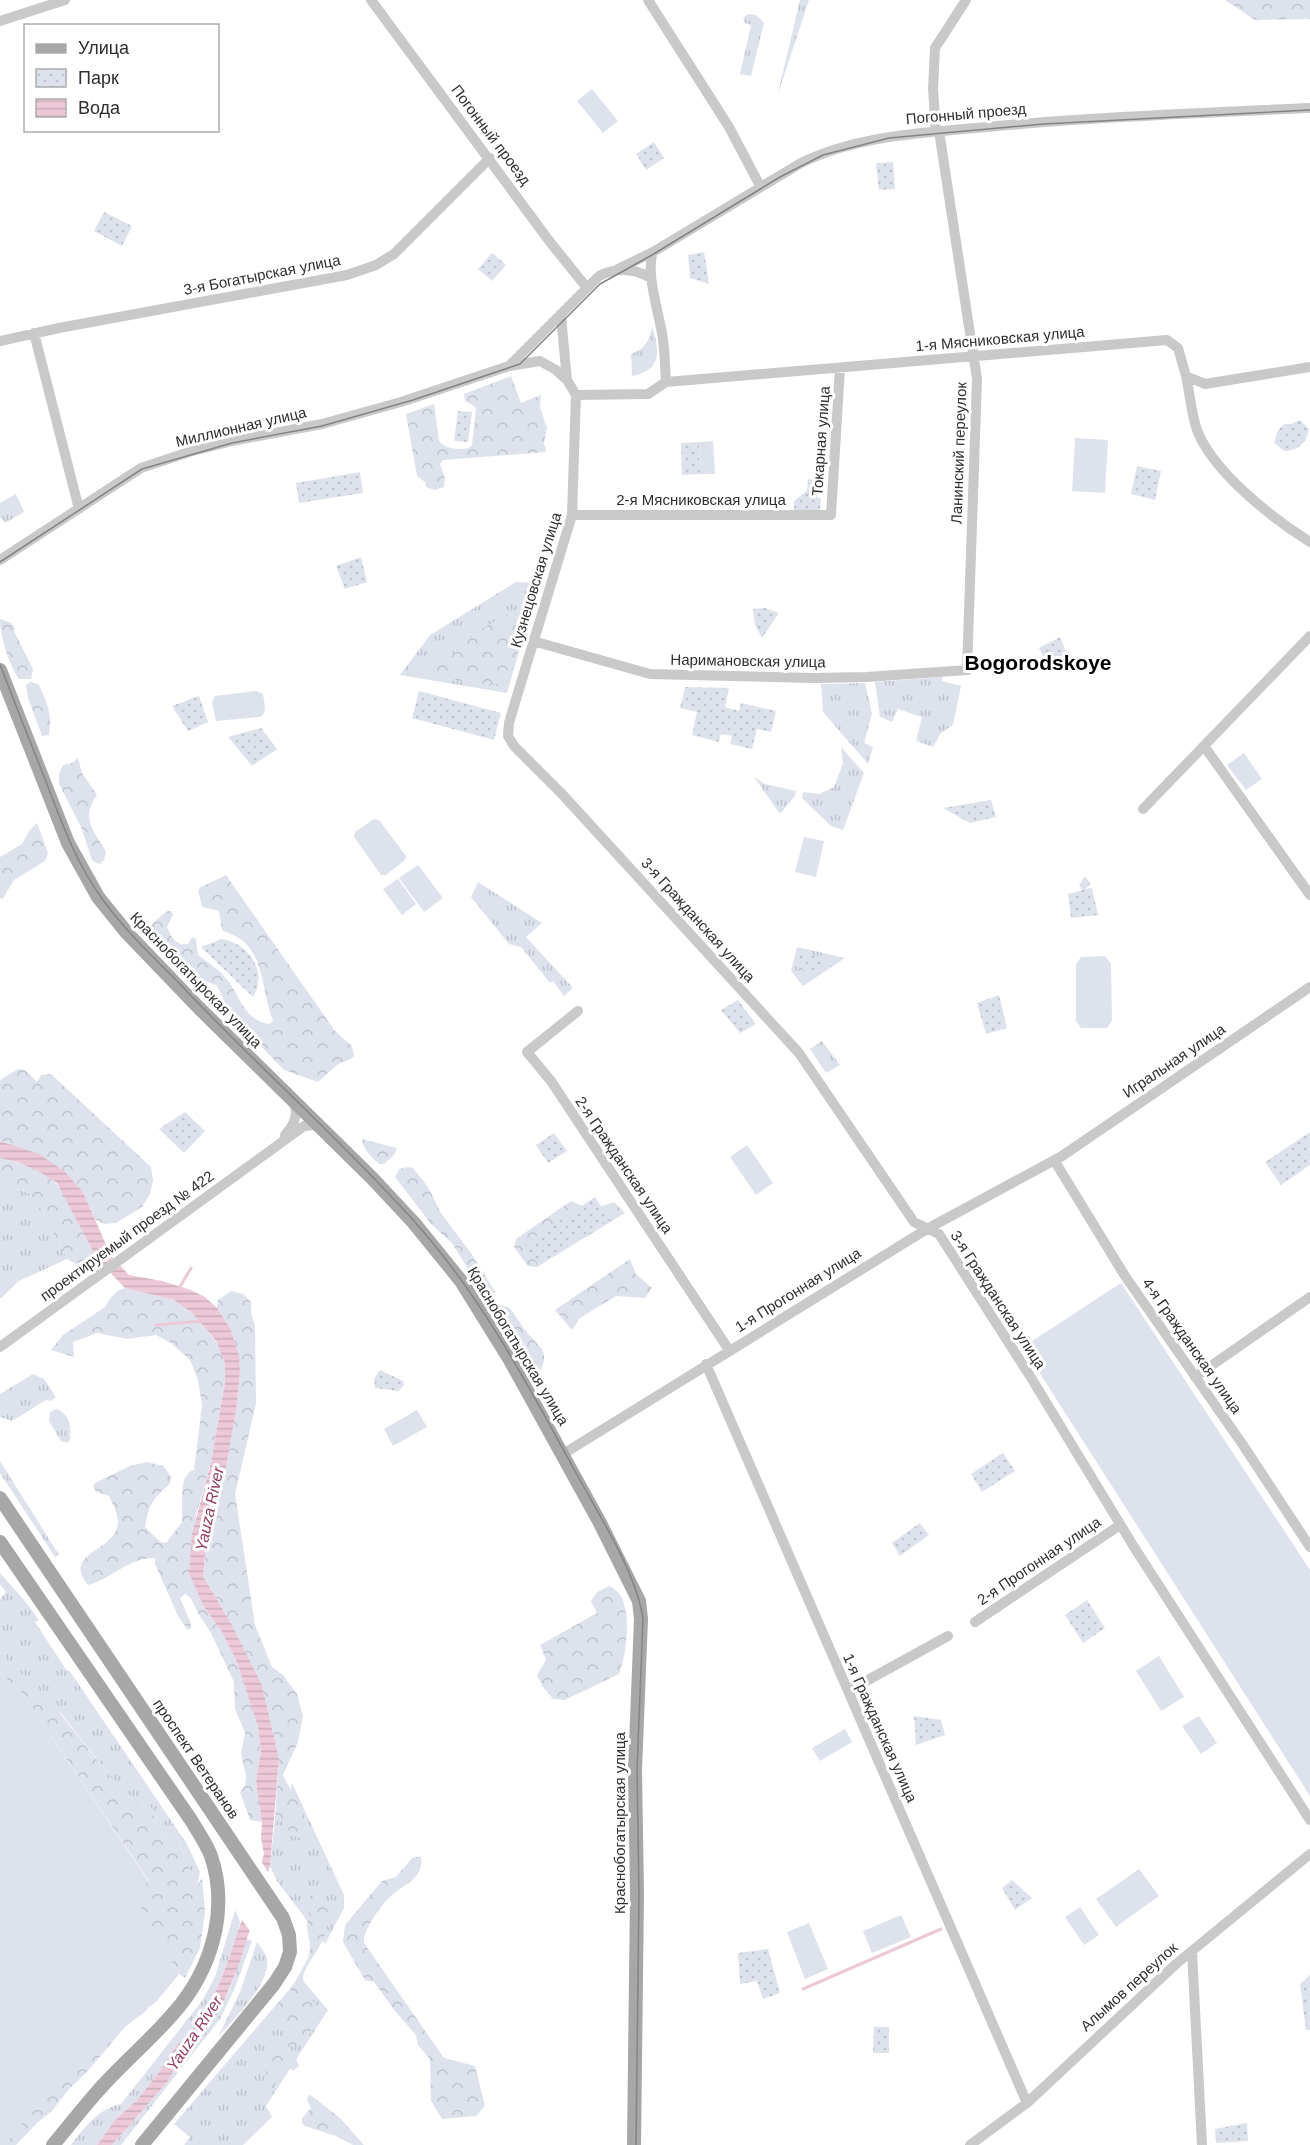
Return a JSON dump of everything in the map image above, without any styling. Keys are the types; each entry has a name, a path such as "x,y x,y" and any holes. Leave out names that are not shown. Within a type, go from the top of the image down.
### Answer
{"main road":[{"name":"Краснобогатырская улица","path":"0,670 68,843 98,897 129,935 414,1223 461,1281 495,1334 563,1454 625,1570 639,1601 641,1619 635,1770 637,1894 634,2145"},
{"name":"проспект Ветеранов","path":"0,1498 236,1846 288,1928 289,1957 274,1984 142,2145"},
{"path":"0,1542 191,1820 210,1854 218,1888 217,1927 202,1972 183,2002 97,2091 54,2145"}],"street":[{"path":"0,21 65,0"},
{"name":"Погонный проезд","path":"371,0 550,242 587,288"},
{"path":"648,0 729,127 760,186"},
{"name":"Ланинский переулок","path":"966,0 936,48 933,88 937,132 977,379 967,670"},
{"name":"Погонный проезд","path":"618,269 653,252 760,186 822,153 889,136 1043,122 1310,108"},
{"name":"3-я Богатырская улица","path":"0,341 324,281 366,268 385,259 403,246 490,158"},
{"path":"576,395 648,394 666,382 663,341 651,278 650,267 653,252"},
{"path":"618,269 640,273 651,278"},
{"name":"Миллионная улица","path":"509,366 599,276 618,269"},
{"path":"561,316 567,380"},
{"path":"34,333 79,509"},
{"name":"1-я Мясниковская улица","path":"666,382 1167,340 1178,348 1196,425 1211,458 1274,517 1310,542"},
{"name":"Миллионная улица","path":"0,560 141,468 189,452 230,441 322,424 410,399 509,366 540,362 556,370 567,380 576,395"},
{"path":"1186,376 1205,384 1310,367"},
{"name":"Токарная улица","path":"831,515 840,368"},
{"name":"Кузнецовская улица","path":"508,736 509,723 572,515 576,395"},
{"name":"2-я Мясниковская улица","path":"572,515 831,515"},
{"path":"1143,809 1310,636"},
{"name":"Наримановская улица","path":"533,641 650,674 814,678 967,670"},
{"name":"3-я Гражданская улица","path":"508,736 514,746 562,794 799,1053 914,1222 939,1234 1030,1376 1120,1525 1310,1820"},
{"path":"1204,746 1310,895"},
{"name":"Игральная улица","path":"1054,1160 1310,987"},
{"name":"2-я Гражданская улица","path":"578,1011 527,1052 551,1081 729,1350"},
{"name":"проектируемый проезд № 422","path":"272,1149 291,1129 296,1118 294,1103"},
{"name":"проектируемый проезд № 422","path":"0,1347 304,1126 316,1125"},
{"name":"1-я Прогонная улица","path":"563,1454 927,1229 1054,1160"},
{"name":"4-я Гражданская улица","path":"1054,1160 1125,1276 1310,1547"},
{"path":"1195,1377 1310,1298"},
{"name":"1-я Гражданская улица","path":"706,1364 1027,2103"},
{"name":"2-я Прогонная улица","path":"975,1622 1120,1525"},
{"path":"848,1691 948,1636"},
{"name":"Алымов переулок","path":"970,2145 1027,2103 1192,1951 1310,1854"},
{"path":"1192,1951 1202,2145"}],"green space":[{"path":"800,0 809,0 777,97"},
{"path":"1225,0 1310,0 1310,19 1255,20"},
{"path":"748,14 756,15 764,23 751,76 740,74 751,25 745,23 743,18"},
{"path":"592,89 618,121 603,133 577,101"},
{"path":"654,142 664,158 646,170 636,154"},
{"path":"893,162 895,189 879,190 876,163"},
{"path":"104,212 132,226 122,246 94,231"},
{"path":"704,252 709,284 690,278 688,255"},
{"path":"492,253 506,265 492,281 478,269"},
{"path":"652,327 657,351 654,364 642,373 632,376 631,354 646,344"},
{"path":"511,376 521,403 541,395 540,407 547,428 544,443 546,452 443,460 440,464 445,478 444,487 435,490 426,487 425,482 417,476 406,414 434,404 439,441 452,448 469,448 472,445 476,409 465,401 464,394"},
{"path":"458,411 472,412 468,442 454,441"},
{"path":"1300,420 1309,429 1306,439 1298,448 1284,451 1274,443 1278,430 1284,424"},
{"path":"1075,438 1108,440 1105,493 1072,491"},
{"path":"713,441 715,474 700,474 699,442"},
{"path":"699,442 700,474 682,475 681,443"},
{"path":"1137,466 1161,471 1155,500 1131,494"},
{"path":"360,472 363,493 299,503 296,483"},
{"path":"808,479 817,480 817,497 821,499 820,511 794,511 794,501 807,491"},
{"path":"16,494 24,512 5,523 0,517 0,503"},
{"path":"361,557 367,582 345,589 336,566"},
{"path":"516,582 539,583 507,693 400,675 430,635"},
{"path":"765,608 779,613 762,638 755,625 753,609"},
{"path":"517,609 521,615 522,634 506,683 463,681 422,672 422,663 453,653 476,632"},
{"path":"0,619 11,623 15,629 33,669 31,679 19,679 15,673 3,642"},
{"path":"1060,637 1068,656 1048,667 1039,648"},
{"path":"942,677 942,681 961,686 953,725 941,733 933,747 916,741 922,717 898,709 892,722 880,717 875,682"},
{"path":"30,682 39,685 47,704 50,715 49,735 42,736 28,698 26,685"},
{"path":"865,683 872,714 864,743 873,747 868,764 823,712 821,684"},
{"path":"685,687 729,688 725,707 739,711 741,703 776,711 771,732 757,729 752,749 730,744 732,736 721,734 719,742 692,735 697,712 680,708"},
{"path":"257,691 263,694 265,704 264,713 260,717 216,721 212,702 215,696"},
{"path":"419,691 501,713 494,740 412,718"},
{"path":"199,696 208,722 188,731 172,706"},
{"path":"261,728 277,749 252,766 228,737"},
{"path":"841,747 864,773 843,830 831,826 802,798 803,792 819,794 834,787 843,763"},
{"path":"1244,753 1262,779 1246,790 1227,765"},
{"path":"78,758 82,773 97,795 92,803 89,818 93,831 106,852 100,864 92,860 81,827 59,784 59,774 63,765 72,763"},
{"path":"754,777 765,784 796,791 795,796 780,814"},
{"path":"991,800 996,817 970,823 943,808"},
{"path":"374,819 379,820 406,856 405,860 386,875 381,875 354,837 355,832"},
{"path":"37,823 48,853 45,861 14,880 3,898 0,899 0,857 22,844 29,831"},
{"path":"804,837 824,841 816,877 795,872"},
{"path":"418,865 443,898 424,912 399,878"},
{"path":"226,875 335,1031 352,1046 354,1056 338,1064 318,1082 284,1070 251,1036 240,1030 235,1021 213,1000 222,1001 223,997 216,985 185,974 178,953 160,943 150,932 148,927 167,911 171,911 173,915 167,927 174,940 180,944 188,944 192,937 196,939 198,955 224,976 253,1018 270,1024 273,1020 259,968 250,949 243,941 222,930 219,911 202,907 198,890"},
{"path":"1085,877 1091,883 1085,889 1092,888 1098,915 1071,918 1068,894 1083,890 1079,885"},
{"path":"398,879 416,904 402,915 383,889"},
{"path":"478,882 542,923 526,937 573,988 564,996 553,981 550,983 521,947 509,944 471,897"},
{"path":"222,939 240,946 253,960 259,978 253,997 201,947"},
{"path":"797,947 845,958 803,986 791,971"},
{"path":"800,952 824,958 819,974 797,968"},
{"path":"1105,956 1111,964 1112,1021 1107,1028 1081,1028 1076,1021 1076,964 1081,957"},
{"path":"999,995 1007,1028 986,1034 977,1003"},
{"path":"738,1000 756,1024 740,1033 721,1010"},
{"path":"822,1041 840,1065 826,1073 810,1049"},
{"path":"18,1069 25,1070 37,1082 41,1075 51,1074 151,1167 153,1181 150,1194 142,1207 116,1223 104,1224 95,1219 83,1192 8,1143 0,1141 0,1080"},
{"path":"185,1112 205,1131 184,1153 159,1129"},
{"path":"1310,1132 1310,1165 1281,1185 1265,1162"},
{"path":"554,1133 567,1151 548,1163 536,1145"},
{"path":"362,1139 397,1148 394,1155 384,1164 379,1164 366,1150"},
{"path":"747,1145 773,1183 756,1195 730,1157"},
{"path":"0,1158 32,1168 47,1176 58,1186 97,1256 76,1264 67,1259 44,1214 29,1193 0,1183"},
{"path":"413,1168 428,1187 441,1213 473,1256 496,1293 486,1291 476,1282 452,1243 432,1225 395,1177 399,1169"},
{"path":"0,1183 29,1193 44,1214 67,1259 19,1281 0,1299"},
{"path":"595,1197 609,1219 538,1265 525,1244"},
{"path":"571,1201 592,1210 614,1202 625,1213 537,1267 528,1266 514,1247 516,1239"},
{"path":"630,1259 636,1274 652,1288 645,1298 616,1296 580,1318 572,1330 555,1310"},
{"path":"1121,1283 1310,1570 1310,1796 1023,1347"},
{"path":"125,1288 174,1300 192,1313 218,1344 225,1364 225,1382 211,1463 196,1515 190,1573 204,1607 222,1632 237,1662 258,1727 261,1750 256,1782 262,1822 250,1820 240,1792 245,1786 246,1776 241,1753 245,1733 235,1709 234,1682 211,1633 191,1598 185,1594 180,1598 191,1624 188,1630 179,1618 155,1564 155,1558 137,1561 88,1585 81,1574 81,1566 85,1559 108,1541 115,1533 118,1523 109,1496 96,1492 93,1486 95,1483 130,1466 147,1462 163,1466 171,1480 152,1503 145,1527 160,1542 166,1543 182,1522 184,1480 189,1472 194,1470 202,1405 198,1380 190,1360 171,1343 156,1335 127,1339 97,1333 73,1342 74,1357 51,1350 63,1335 105,1307 112,1296"},
{"path":"231,1291 243,1294 251,1302 251,1313 255,1325 256,1404 235,1494 255,1625 272,1667 283,1675 297,1694 303,1716 298,1742 283,1775 304,1813 305,1830 302,1839 290,1835 286,1822 275,1820 279,1759 262,1685 232,1625 203,1576 206,1544 226,1468 240,1372 230,1328 217,1308 218,1300"},
{"path":"499,1305 511,1310 542,1349 544,1359 539,1373 535,1372 528,1355 502,1322 498,1311"},
{"path":"380,1370 403,1381 404,1385 398,1391 375,1388 374,1379"},
{"path":"33,1374 44,1379 56,1397 51,1401 46,1400 12,1421 0,1417 0,1394"},
{"path":"57,1409 65,1415 69,1422 70,1440 67,1443 61,1441 49,1421 50,1412"},
{"path":"417,1410 427,1427 393,1446 384,1429"},
{"path":"1003,1453 1015,1471 982,1492 971,1474"},
{"path":"0,1461 59,1555 55,1557 0,1473"},
{"path":"920,1523 929,1535 900,1556 892,1543"},
{"path":"0,1573 39,1620 35,1622 67,1671 69,1670 187,1844 200,1872 197,1886 179,1843 161,1836 151,1808 136,1803 118,1786 60,1712 45,1712 36,1688 0,1653 0,1599 6,1592 0,1584"},
{"path":"610,1586 622,1598 627,1620 625,1649 619,1674 565,1700 553,1699 537,1675 546,1660 540,1645 597,1613 591,1601 597,1592"},
{"path":"1087,1600 1105,1628 1083,1643 1065,1615"},
{"path":"0,1653 36,1687 38,1684 45,1712 59,1712 118,1786 136,1803 151,1808 161,1836 179,1843 197,1886 202,1878 205,1912 200,1948 185,1978 179,1974 131,1892 149,1881 24,1696 0,1672"},
{"path":"1159,1656 1184,1697 1161,1711 1136,1671"},
{"path":"0,1672 24,1696 149,1882 132,1892 179,1974 156,2002 78,2059 4,2145 0,2145"},
{"path":"914,1716 941,1720 945,1735 916,1745"},
{"path":"1199,1716 1217,1743 1201,1754 1182,1726"},
{"path":"845,1729 852,1742 820,1761 812,1748"},
{"path":"292,1783 344,1895 344,1908 325,1944 277,1881 270,1866 275,1820 286,1821"},
{"path":"421,1856 420,1870 417,1875 383,1904 370,1924 364,1943 444,2058 475,2066 485,2106 476,2116 442,2119 431,2101 430,2059 418,2045 416,2035 374,1982 365,1980 343,1942 345,1925 382,1881 396,1877 412,1858"},
{"path":"1139,1869 1159,1896 1116,1927 1096,1899"},
{"path":"1012,1880 1032,1898 1015,1910 1002,1888"},
{"path":"316,1894 327,1902 331,1909 332,1923 326,1927 324,1938 303,1977 306,1992 312,1999 316,2015 311,2032 298,2044 289,2047 283,2043 282,2020 274,2017 274,2009 288,1995 308,1958 310,1946 307,1923 312,1915 309,1912 310,1896"},
{"path":"1080,1907 1099,1935 1084,1945 1065,1917"},
{"path":"235,1910 240,1922 238,1933 218,1987 194,2028 176,2046 157,2075 137,2100 115,2120 97,2145 71,2145 99,2114 121,2104 202,2001 215,1977"},
{"path":"901,1915 911,1937 872,1953 863,1931"},
{"path":"809,1923 828,1969 805,1979 787,1932"},
{"path":"247,1939 252,1941 234,1990 220,2019 121,2145 112,2145 168,2081 179,2061 208,2028 229,1991"},
{"path":"257,1942 267,1958 264,1978 258,1990 218,2037 240,1992"},
{"path":"768,1949 780,1993 763,1999 757,1981 740,1984 738,1953"},
{"path":"1310,1975 1310,2030 1306,2030 1300,1984"},
{"path":"300,1977 328,2010 266,2106 272,2117 243,2145 184,2145 190,2137 174,2124"},
{"path":"148,2006 147,2010 125,2027 52,2111 16,2145 0,2145 51,2064"},
{"path":"874,2027 889,2027 889,2053 873,2053"},
{"path":"281,2054 295,2056 299,2066 294,2070 284,2067 277,2071 278,2079 272,2092 267,2091 267,2060"},
{"path":"309,2094 339,2117 364,2145 353,2145 336,2136 305,2126 302,2118 311,2108 307,2100"},
{"path":"1247,2123 1248,2141 1216,2143 1215,2129"}],"water":[{"name":"Yauza River","path":"0,1141 39,1154 64,1171 83,1192 111,1256 129,1275 162,1281 205,1297 217,1308 230,1328 239,1356 240,1372 236,1411 226,1468 206,1544 203,1576 232,1625 262,1685 279,1759 270,1866 238,1967 221,2008 208,2028 179,2061 168,2081 112,2145 97,2145 115,2120 137,2100 157,2075 176,2046 194,2028 218,1987 264,1854 256,1782 261,1750 258,1727 237,1662 222,1632 204,1607 189,1573 192,1534 211,1463 225,1382 225,1364 217,1342 192,1313 174,1300 125,1288 103,1265 92,1249 57,1183 38,1171 0,1158"}],"pier":[{"path":"259,1858 270,1875 252,1934 240,1917"}],"waterway":[{"path":"178,1290 191,1268"},
{"path":"156,1325 202,1321"},
{"path":"803,1989 941,1929"}],"tram line":[{"path":"0,562 142,469 232,443 322,426 413,400 520,364 600,284 780,177 823,155 889,138 1044,124 1310,110"},
{"path":"0,664 71,844 85,873 103,900 139,942 355,1159 437,1248 501,1340 625,1563 633,1582 643,1619 637,1770 639,1894 636,2145"}],"district":[{"name":"Bogorodskoye","path":"1038,663"}]}
